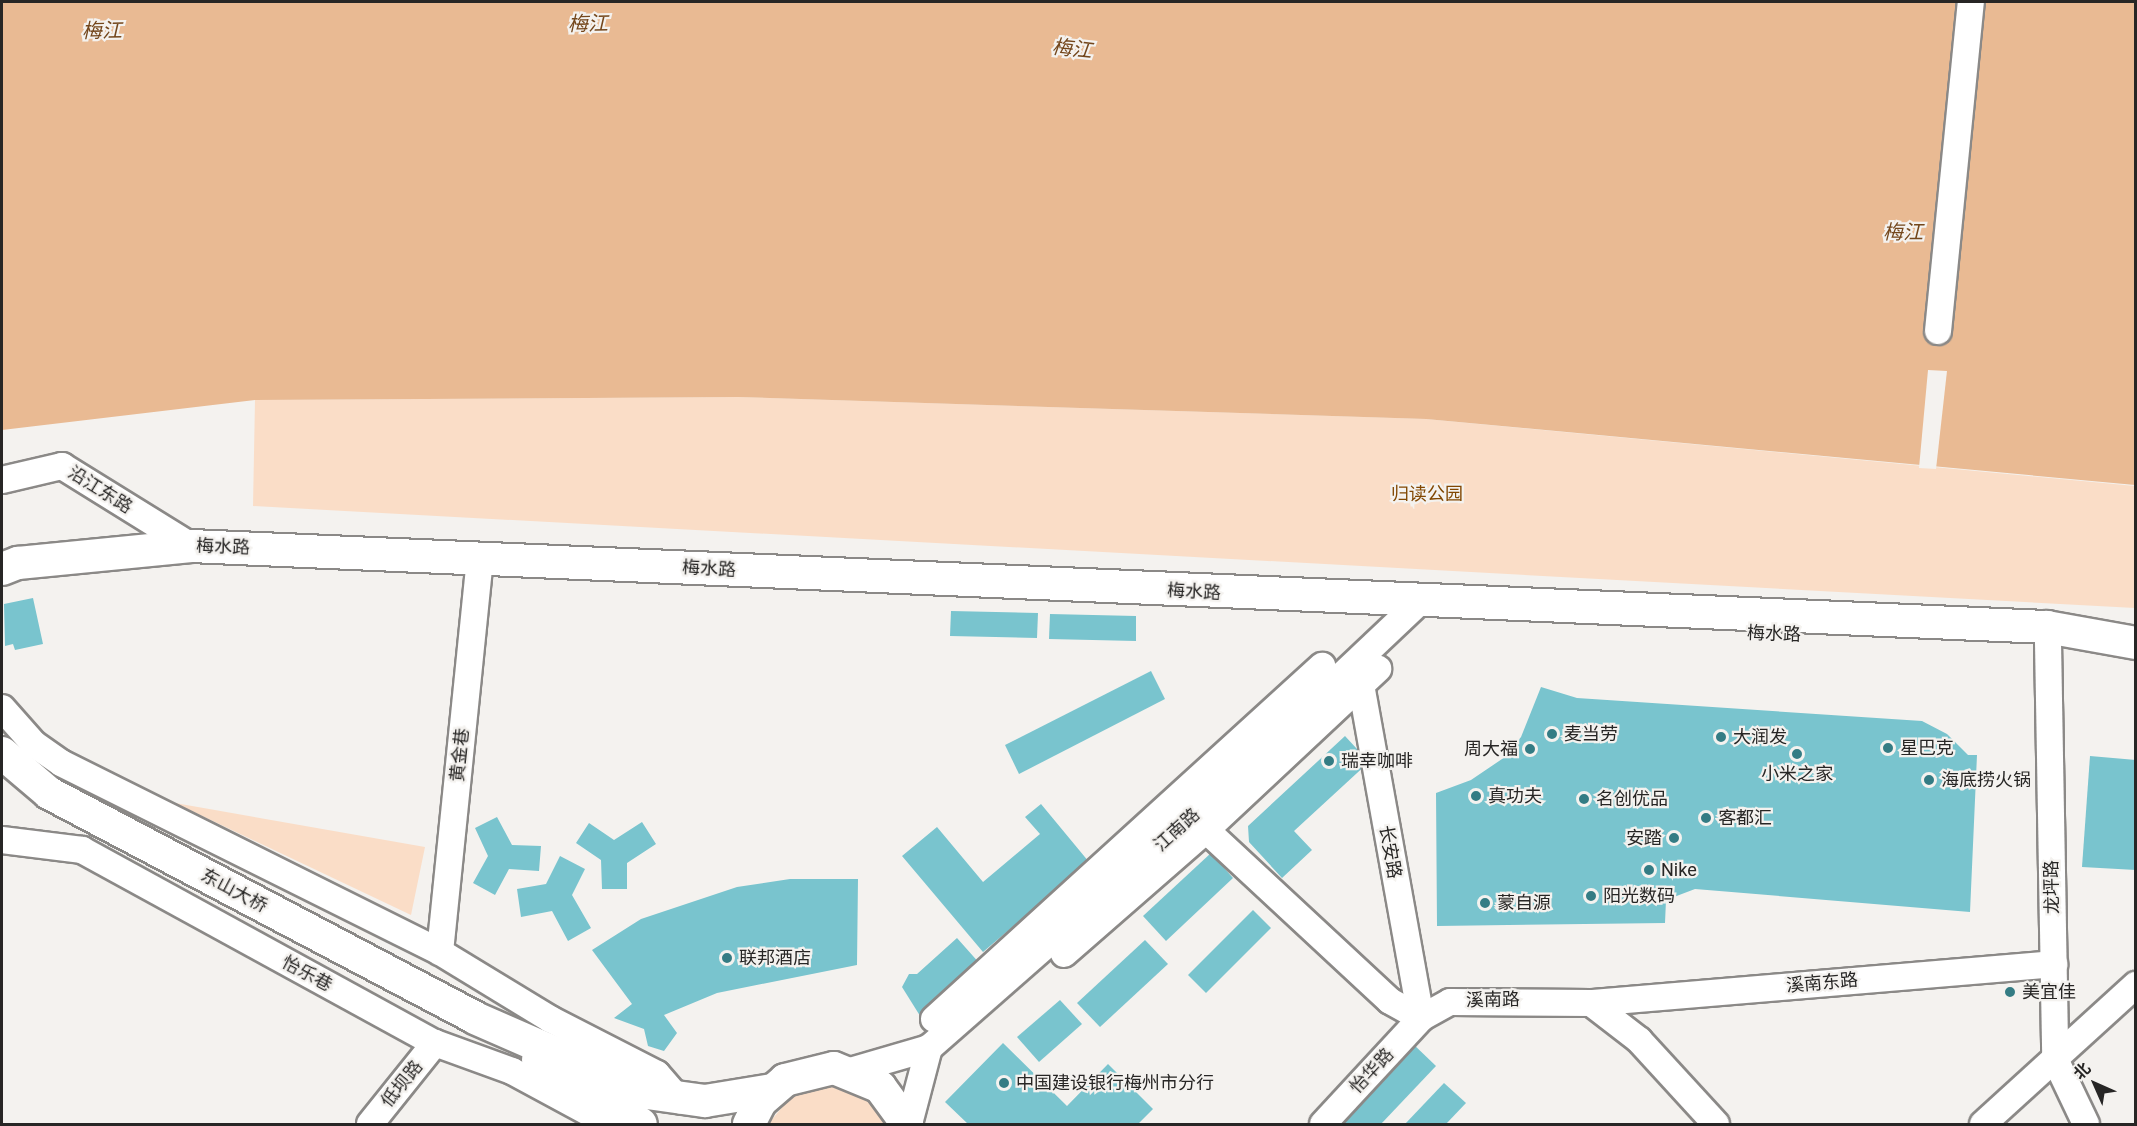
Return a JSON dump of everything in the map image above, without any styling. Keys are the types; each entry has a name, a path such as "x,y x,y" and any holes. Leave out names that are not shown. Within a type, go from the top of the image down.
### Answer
{"main road":[{"name":"梅水路","path":"2,569 18,562 191,546 1418,603 2047,627 2136,643"},
{"name":"梅水路","path":"1418,603 1457,625 2048,642 2136,655"},
{"name":"东山大桥","path":"2,753 48,793 475,1018"},
{"path":"475,1018 647,1093 680,1100 705,1101 772,1090 809,1071 850,1071 880,1087 908,1125"},
{"path":"475,1018 641,1125"},
{"path":"749,1125 772,1090"}],"street":[{"path":"1938,331 1971,2"},
{"name":"沿江东路","path":"2,480 62,466 191,546"},
{"name":"黄金巷","path":"440,952 480,558"},
{"name":"江南路","path":"850,1071 939,1050 1199,824 1418,603"},
{"name":"龙坪路","path":"2048,642 2055,1059 2086,1125"},
{"path":"934,1019 1322,666"},
{"name":"长安路","path":"1199,824 1369,678 1421,1018"},
{"path":"2,708 33,744 61,763 440,952 550,1019 657,1074 680,1100"},
{"path":"1199,824 1390,1001 1421,1018"},
{"name":"怡乐巷","path":"2,840 82,850 435,1043 512,1071 610,1125"},
{"name":"溪南东路","path":"1591,1003 2054,964"},
{"path":"1983,1125 2136,985"},
{"name":"溪南路","path":"1421,1018 1450,1002 1591,1003"},
{"path":"1591,1003 1639,1040 1716,1125"},
{"name":"怡华路","path":"1323,1125 1421,1018"},
{"name":"低坝路","path":"370,1125 435,1043"},
{"path":"908,1125 939,1050"}],"green space":[{"name":"归读公园","path":"738,397 1426,419 2135,486 2135,608 253,506 255,400"},
{"path":"175,803 425,847 411,915"},
{"path":"821,1085 838,1085 869,1098 891,1124 768,1124 790,1098"}],"water":[{"name":"梅江","path":"2,2 2135,2 2135,485 1426,419 738,397 255,400 2,430"}],"pier":[{"path":"1928,370 1947,371 1936,469 1919,468"}],"building":[{"path":"33,598 43,644 15,650 13,644 5,646 4,604"},
{"path":"951,611 1038,613 1037,638 950,636"},
{"path":"1050,614 1136,616 1136,641 1049,639"},
{"path":"1151,671 1165,699 1019,774 1005,745"},
{"name":"客都汇","path":"1541,687 1577,698 1922,721 1947,734 1968,755 1977,755 1970,912 1695,889 1666,900 1665,923 1437,926 1436,793 1471,780 1505,757 1521,737"},
{"path":"1345,736 1369,762 1294,831 1312,850 1282,878 1249,842 1248,826"},
{"path":"2090,756 2136,760 2136,870 2082,867"},
{"path":"1041,804 1089,862 983,952 902,856 937,827 983,882 1040,834 1025,817"},
{"path":"497,817 512,845 541,846 539,871 509,869 495,895 473,883 488,856 475,828"},
{"path":"642,822 656,844 627,863 627,889 602,889 601,860 576,843 589,823 614,840"},
{"path":"1211,853 1233,878 1166,941 1143,916"},
{"path":"560,856 585,869 572,895 591,928 568,941 552,911 521,917 517,889 546,884"},
{"name":"联邦酒店","path":"790,879 858,879 857,965 717,993 664,1015 677,1033 664,1051 648,1046 644,1029 614,1018 632,1004 592,950 641,919 737,887"},
{"path":"1253,910 1271,928 1206,993 1188,975"},
{"path":"957,938 981,965 922,1019 902,987 909,974 917,974"},
{"path":"1145,940 1168,964 1100,1027 1077,1003"},
{"path":"1060,1000 1082,1024 1039,1062 1017,1037"},
{"path":"1411,1042 1436,1066 1381,1124 1335,1124"},
{"name":"中国建设银行梅州市分行","path":"1003,1043 1067,1106 1108,1064 1153,1109 1138,1124 968,1124 945,1102"},
{"path":"1444,1083 1466,1103 1446,1124 1405,1124"}],"place":[{"name":"麦当劳","path":"1552,734"},
{"name":"大润发","path":"1721,737"},
{"name":"星巴克","path":"1888,748"},
{"name":"周大福","path":"1530,749"},
{"name":"小米之家","path":"1797,754"},
{"name":"瑞幸咖啡","path":"1329,761"},
{"name":"海底捞火锅","path":"1929,780"},
{"name":"真功夫","path":"1476,796"},
{"name":"名创优品","path":"1584,799"},
{"name":"客都汇","path":"1706,818"},
{"name":"安踏","path":"1674,838"},
{"name":"Nike","path":"1649,870"},
{"name":"阳光数码","path":"1591,896"},
{"name":"蒙自源","path":"1485,903"},
{"name":"联邦酒店","path":"727,958"},
{"name":"美宜佳","path":"2010,992"},
{"name":"中国建设银行梅州市分行","path":"1004,1083"}]}
